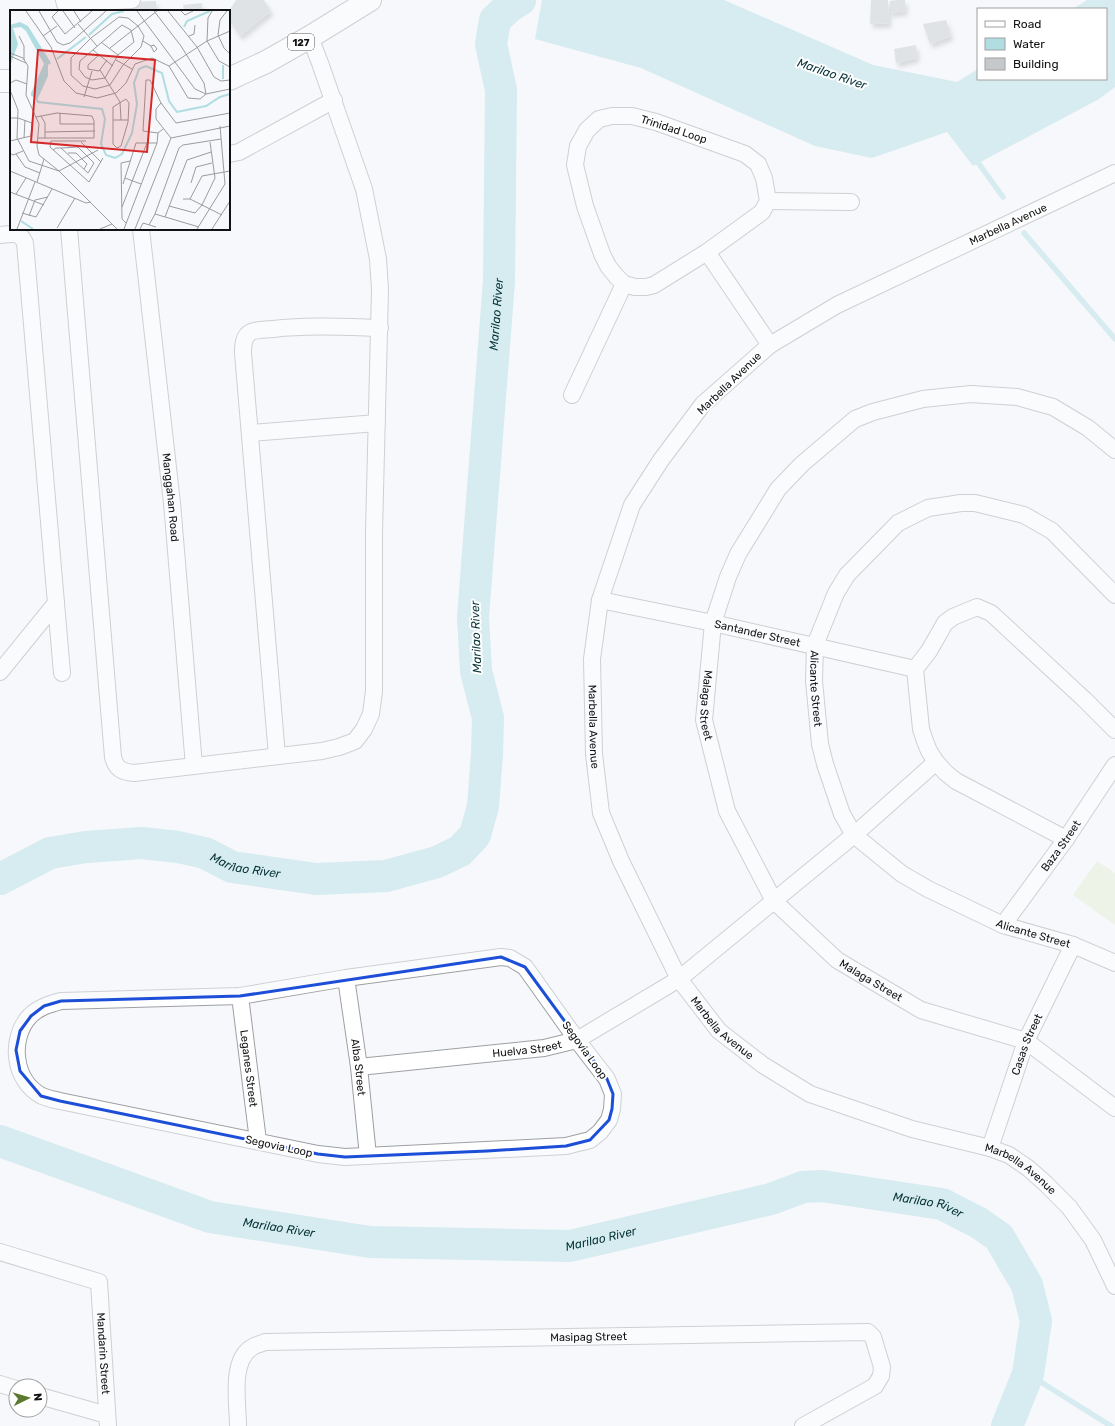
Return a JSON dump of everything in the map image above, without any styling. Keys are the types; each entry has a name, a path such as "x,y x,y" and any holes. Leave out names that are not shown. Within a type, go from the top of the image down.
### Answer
{"main road":[{"name":"127","path":"230,79 266,62 370,0"}],"street":[{"path":"64,2 132,0"},
{"path":"69,230 114,764 119,770 134,773 322,751 355,741 364,729 372,714 374,691 374,532 380,328 379,267 372,224 364,189 334,100 310,37"},
{"path":"230,154 239,152 334,100"},
{"name":"Trinidad Loop","path":"624,284 608,266 602,254 586,206 575,165 578,146 587,130 599,120 612,116 632,116 656,122 745,154 758,164 764,178 768,201"},
{"name":"Marbella Avenue","path":"1115,173 837,305 770,345 704,404 657,467 632,505 600,600 592,659 594,754 601,813 621,861 679,979 719,1031 763,1065 810,1094 912,1129 990,1148 1009,1155 1045,1183 1059,1197 1093,1240 1115,1286"},
{"path":"572,395 624,284 635,287 654,285 707,252 762,212 768,201 851,202"},
{"name":"Manggahan Road","path":"141,230 172,503 194,766"},
{"path":"0,235 17,234 23,237 25,243 62,673"},
{"path":"707,252 770,345"},
{"path":"277,756 243,343 246,336 251,332 258,330 283,328 380,328"},
{"name":"Malaga Street","path":"1115,450 1088,428 1053,407 1017,397 971,394 923,398 855,419 802,464 778,489 738,554 728,577 713,623 704,720 727,811 774,901 837,960 921,1010 1026,1041 1115,1108"},
{"path":"250,434 377,423"},
{"name":"Alicante Street","path":"1115,595 1052,531 1024,515 975,503 961,503 928,508 898,523 847,575 836,594 815,645 814,681 820,744 825,764 842,814 854,835 902,874 928,889 1003,925 1073,945 1115,963"},
{"name":"Santander Street","path":"600,600 815,645 915,669"},
{"path":"0,672 56,603"},
{"path":"1066,839 956,781 936,762 929,751 921,729 915,669 929,651 945,624 953,617 977,607 991,613 1085,700 1115,730"},
{"name":"Huelva Street","path":"359,1067 544,1048 577,1040 679,979 854,835 936,762"},
{"name":"Baza Street","path":"1003,925 1066,839 1115,764"},
{"name":"Casas Street","path":"990,1148 1026,1041 1073,945"},
{"name":"Segovia Loop","path":"501,957 510,958 525,967 577,1040 608,1079 613,1094 612,1109 609,1120 600,1132 590,1140 566,1146 345,1157 318,1154 60,1102 41,1096 29,1086 20,1072 16,1050 20,1031 30,1016 44,1006 61,1001 240,996 346,978 501,957"},
{"name":"Alba Street","path":"346,978 359,1067 368,1156"},
{"name":"Leganes Street","path":"240,996 258,1141"},
{"name":"Mandarin Street","path":"0,1252 99,1282 107,1420"},
{"name":"Masipag Street","path":"238,1426 237,1376 239,1362 250,1348 265,1342 868,1332 873,1337 882,1367 879,1382 875,1386 803,1426"},
{"path":"48,1399 107,1420"}],"highlighted area":[{"path":"501,957 525,967 607,1079 613,1094 612,1109 609,1120 590,1140 566,1146 487,1151 345,1157 318,1154 41,1096 20,1071 16,1050 20,1031 31,1016 44,1006 61,1001 240,996"}],"green space":[{"path":"1097,861 1115,873 1115,925 1073,895"}],"water":[{"path":"542,0 724,0 873,65 957,82 977,70 977,80 1107,80 1107,8 1075,8 1087,0 1115,0 1115,87 1099,99 973,166 947,132 872,158 815,146 641,68 535,39"}],"building":[{"path":"236,0 264,0 271,11 240,36 230,21 230,10"},
{"path":"871,0 888,0 889,23 870,24"},
{"path":"905,0 905,11 890,13 890,1"},
{"path":"156,1 156,10 134,10 133,2"},
{"path":"202,3 202,10 184,10 183,5"},
{"path":"946,20 951,36 930,44 923,24"},
{"path":"916,45 917,58 896,63 894,49"}],"waterway":[{"name":"Marilao River","path":"0,879 50,853 86,847 142,843 178,847 205,853 232,867 316,879 386,876 437,862 460,851 475,835 483,806 488,718 476,671 473,617 499,281 501,90 491,44 495,20 510,6 520,0"},
{"path":"974,157 1003,197"},
{"path":"1024,233 1115,339"},
{"name":"Marilao River","path":"0,1141 210,1217 370,1242 570,1246 771,1199 803,1187 822,1186 942,1204 979,1223 999,1237 1027,1285 1036,1321 1028,1374 1007,1426"},
{"path":"1028,1374 1111,1426"}]}
